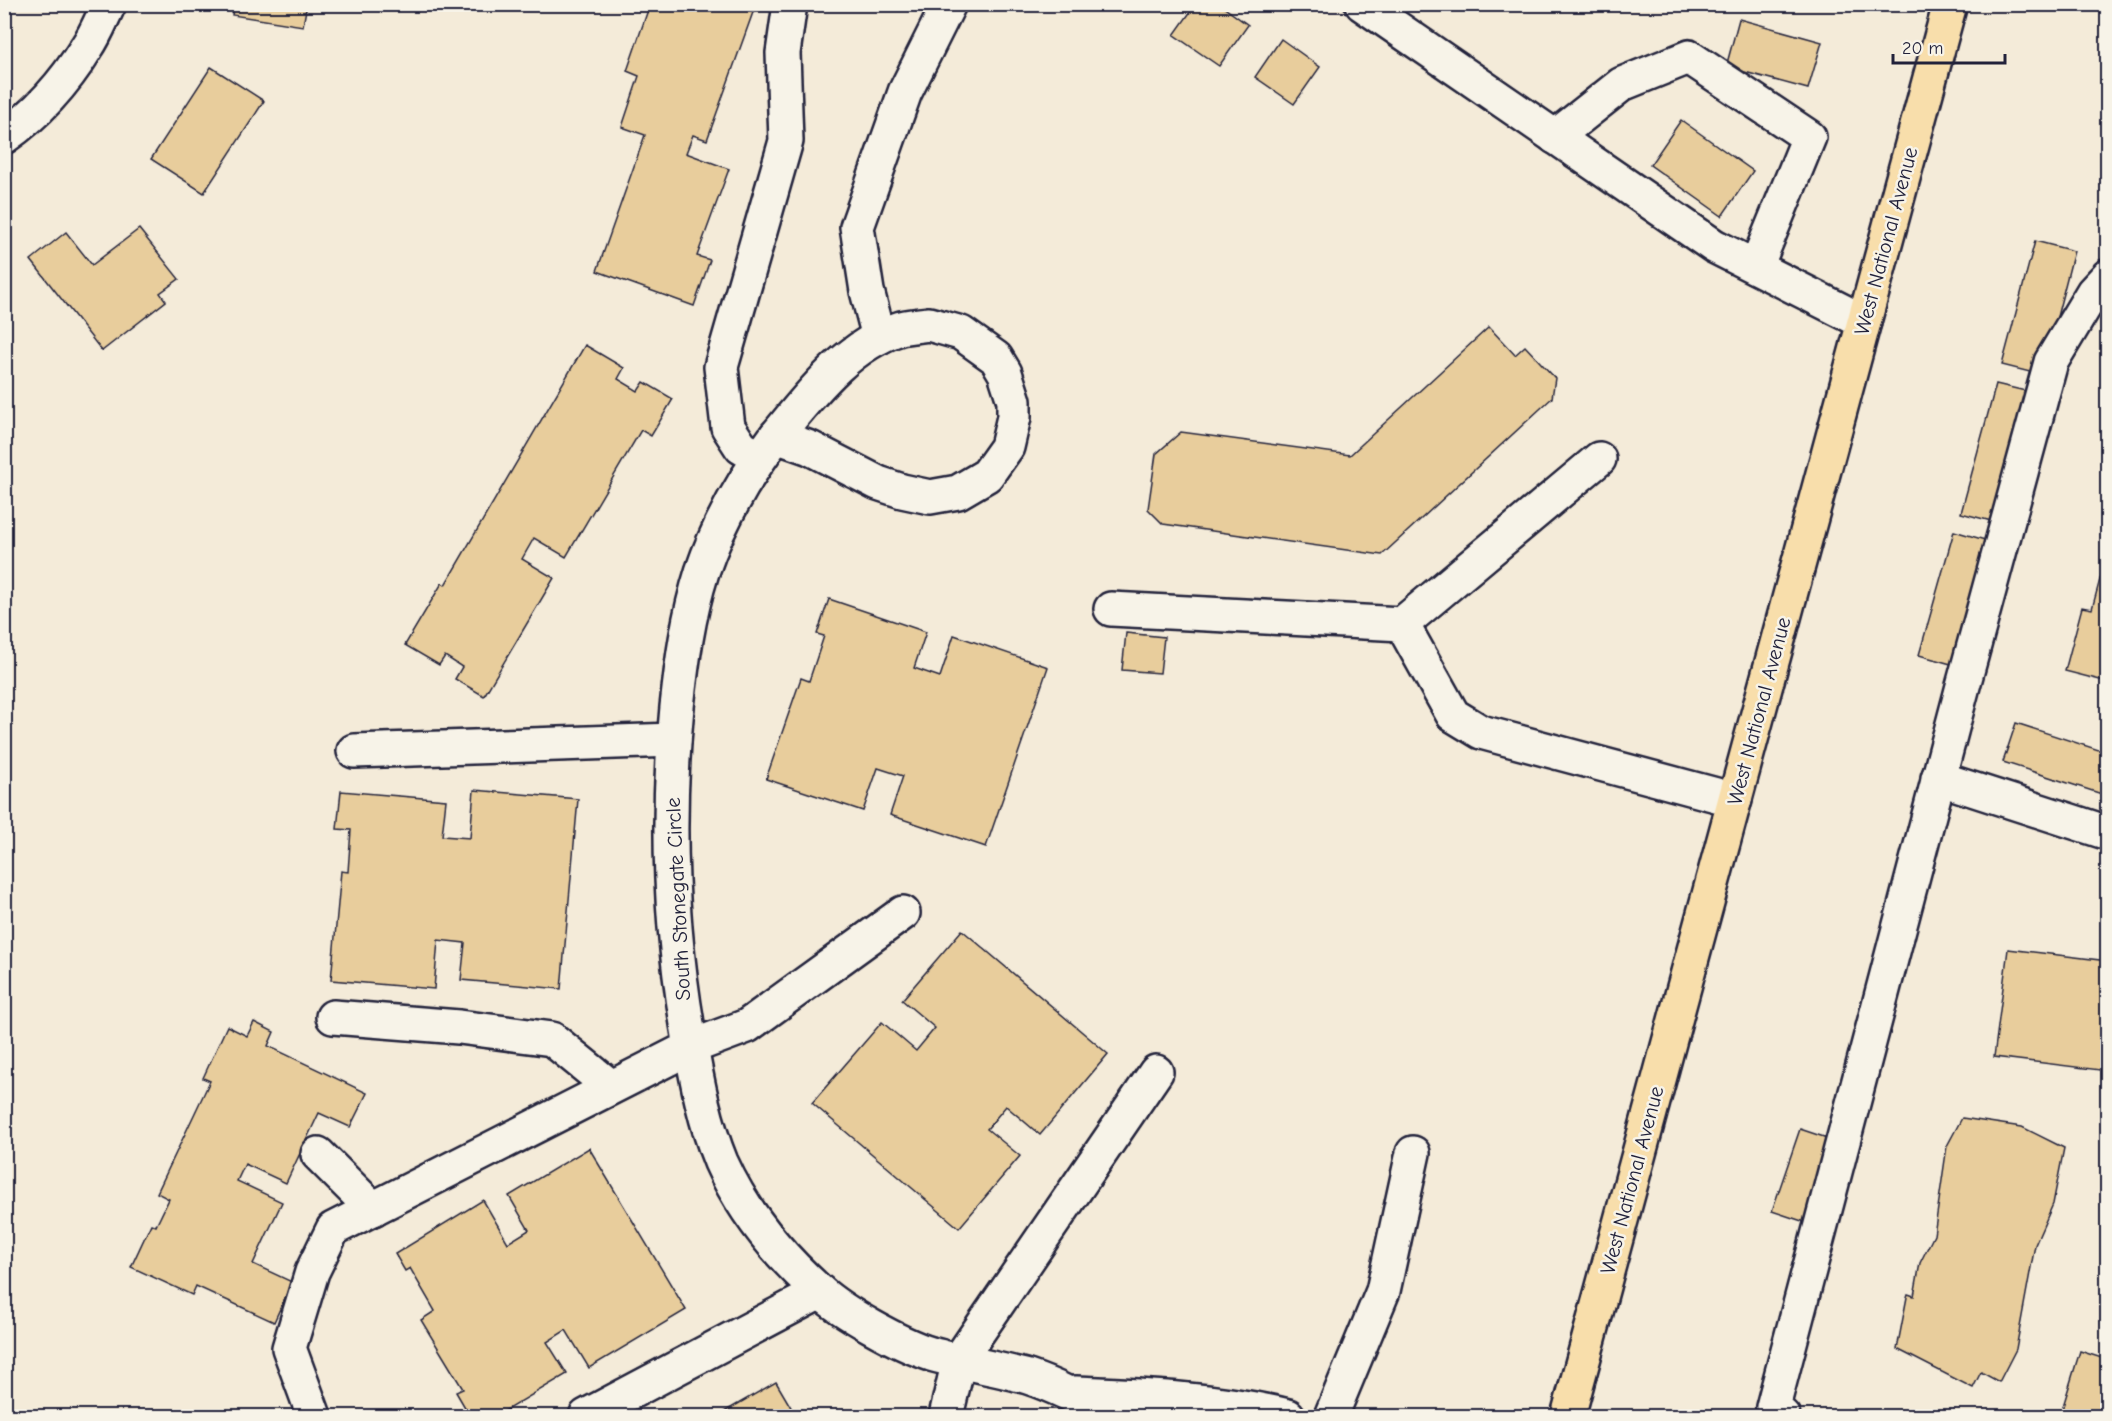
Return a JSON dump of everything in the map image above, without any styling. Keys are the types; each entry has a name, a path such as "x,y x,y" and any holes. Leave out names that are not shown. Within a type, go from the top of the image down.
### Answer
{"main road":[{"name":"West National Avenue","path":"1568,1416 1950,4"}],"street":[{"path":"4,137 19,127 53,93 88,46 109,4"},
{"path":"768,447 741,447 728,427 721,367 786,141 783,53 790,4"},
{"path":"879,337 867,291 857,228 905,92 949,4"},
{"path":"1362,4 1714,246 1864,322"},
{"path":"1555,137 1622,84 1689,57 1809,137 1756,267"},
{"path":"1783,1416 1773,1407 1938,778 2051,362 2093,292 2108,276"},
{"name":"South Stonegate Circle","path":"768,447 810,448 878,483 902,491 930,497 958,492 987,475 1007,447 1014,417 1014,401 1008,382 996,358 961,333 929,324 902,328 879,337 847,359 820,383 768,447 736,494 718,529 702,573 682,662 674,740 670,832 679,982 700,1097 721,1161 745,1207 777,1250 820,1292 873,1328 928,1353 1029,1378 1067,1393 1112,1416"},
{"path":"1111,609 1402,624 1599,459"},
{"path":"1402,624 1453,715 1481,732 1735,800"},
{"path":"354,751 674,740"},
{"path":"1938,778 2108,833"},
{"path":"314,1416 289,1348 312,1272 333,1229 691,1047 747,1026 903,913"},
{"path":"333,1017 459,1027 552,1039 611,1087"},
{"path":"946,1416 959,1360 1156,1072"},
{"path":"1331,1416 1383,1292 1413,1153"},
{"path":"318,1154 373,1209"},
{"path":"586,1416 632,1406 820,1292"},
{"name":"South Stonegate Circle","path":"1067,1393 1152,1396 1261,1410 1288,1416"}],"building":[{"path":"234,4 307,4 303,26 232,15"},
{"path":"650,4 756,4 707,140 693,135 686,153 729,169 697,256 710,260 694,306 597,271 645,135 622,127 639,76 627,71"},
{"path":"1196,4 1219,4 1248,25 1219,66 1174,35"},
{"path":"1739,19 1822,42 1808,89 1726,67"},
{"path":"1281,39 1320,67 1294,104 1255,77"},
{"path":"211,67 264,101 204,193 151,159"},
{"path":"1681,120 1753,171 1722,216 1650,165"},
{"path":"139,229 179,279 160,293 166,301 102,351 31,260 66,232 92,265"},
{"path":"2035,241 2074,251 2042,375 2002,365"},
{"path":"1489,327 1515,355 1525,346 1555,378 1552,398 1382,555 1163,524 1148,509 1156,454 1181,432 1350,455"},
{"path":"585,345 624,368 618,379 638,391 644,382 673,399 651,436 641,430 566,557 534,538 522,559 554,578 484,696 455,679 462,667 445,656 439,665 405,645 442,583 445,585"},
{"path":"1996,384 2034,393 1999,523 1961,513"},
{"path":"1954,531 1992,542 1958,666 1919,655"},
{"path":"2108,550 2108,682 2065,671 2082,607 2092,609"},
{"path":"829,599 926,632 914,668 940,677 954,635 1048,667 986,847 890,815 903,776 878,768 863,811 766,779 801,678 809,681 824,636 817,634"},
{"path":"1126,633 1164,637 1160,673 1122,670"},
{"path":"2016,723 2108,753 2108,796 2003,762"},
{"path":"474,790 578,799 561,989 461,980 465,943 438,940 434,989 331,980 341,871 348,872 351,830 337,829 341,791 446,800 442,836 470,838"},
{"path":"962,930 1108,1054 1040,1135 1006,1106 987,1129 1020,1156 959,1228 812,1103 882,1022 916,1051 935,1028 902,1000"},
{"path":"2008,949 2108,961 2108,1071 1994,1057"},
{"path":"254,1022 274,1032 268,1046 367,1093 350,1127 319,1113 286,1183 245,1164 237,1181 282,1202 253,1264 292,1282 274,1322 196,1286 192,1295 131,1267 151,1224 156,1226 169,1199 157,1193 210,1081 203,1078 227,1026 247,1036"},
{"path":"1962,1118 2022,1127 2064,1148 2053,1204 2035,1245 2016,1349 1999,1382 1981,1372 1973,1388 1897,1349 1907,1297 1908,1294 1914,1296 1920,1263 1934,1235 1947,1146"},
{"path":"1800,1129 1839,1142 1811,1224 1772,1211"},
{"path":"589,1148 686,1310 589,1368 566,1330 547,1342 567,1374 496,1416 470,1416 456,1392 463,1389 421,1320 435,1311 410,1268 405,1271 395,1254 483,1200 508,1243 529,1230 509,1196"},
{"path":"2080,1351 2108,1360 2108,1416 2060,1416"},
{"path":"776,1382 796,1416 717,1416"}]}
